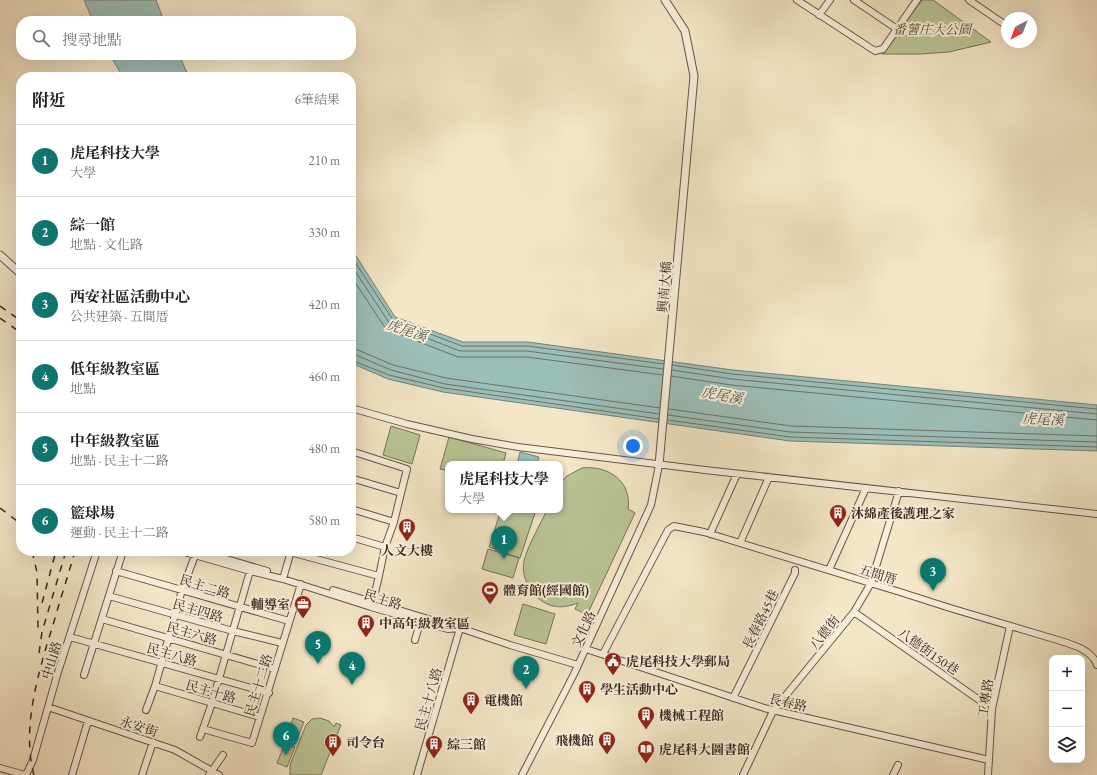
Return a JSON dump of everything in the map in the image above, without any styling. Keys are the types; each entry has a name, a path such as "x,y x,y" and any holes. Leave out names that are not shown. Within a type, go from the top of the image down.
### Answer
{"street":[{"name":"興南大橋","path":"659,464 692,112 694,76 685,31 665,0"},
{"path":"797,0 875,51 883,49 917,0"},
{"path":"819,15 830,0"},
{"path":"854,0 897,30"},
{"path":"969,0 1001,22"},
{"path":"0,255 16,269"},
{"path":"356,409 443,432 518,447 737,474 1097,514"},
{"path":"211,556 372,604 407,469 356,453"},
{"name":"文化路","path":"522,775 586,649 651,505 659,464"},
{"path":"710,534 737,474"},
{"path":"603,654 668,530 674,526 710,534 740,543 769,477"},
{"path":"356,480 401,493"},
{"path":"829,570 866,488"},
{"name":"八德街","path":"743,775 773,711 854,612 871,583 899,491"},
{"path":"356,511 394,522"},
{"path":"356,538 386,547"},
{"name":"五間厝","path":"740,543 1061,641 1078,647 1091,656 1097,665"},
{"name":"中山路","path":"26,775 33,760 58,672 95,556"},
{"path":"84,675 121,556"},
{"path":"146,710 155,686 182,590 195,556"},
{"name":"民主路","path":"208,556 250,571 283,577 301,584 421,619 448,629 460,628 510,645 578,665"},
{"path":"283,577 289,556"},
{"path":"305,556 379,576"},
{"name":"長春路45巷","path":"733,698 795,573 795,570"},
{"path":"200,737 212,703 250,571"},
{"name":"民主二路","path":"116,572 289,621"},
{"name":"民主十二路","path":"203,728 252,743 301,584"},
{"name":"民主四路","path":"109,596 233,631 282,643"},
{"name":"八德街150巷","path":"854,612 992,709"},
{"name":"民主六路","path":"102,619 276,669"},
{"path":"415,640 421,619"},
{"name":"工專路","path":"988,775 992,709 1010,626"},
{"name":"民主十八路","path":"417,775 460,628"},
{"name":"民主八路","path":"70,637 268,693"},
{"name":"長春路","path":"586,649 773,711 989,760"},
{"name":"民主十路","path":"155,686 260,717"},
{"name":"永安街","path":"48,707 175,750 210,773 219,775"},
{"path":"72,775 88,721"},
{"path":"142,775 153,742"},
{"path":"210,773 223,756"},
{"path":"893,775 898,765"},
{"path":"0,768 26,775"}],"green space":[{"name":"番薯庄大公園","path":"922,0 933,0 991,42 949,52 882,54"},
{"path":"391,426 420,435 412,464 383,455"},
{"path":"449,437 506,453 504,461 445,461 445,470 440,469"},
{"path":"582,468 601,469 609,472 622,483 626,490 628,509 635,513 587,615 575,609 578,603 556,607 546,604 530,589 524,575 524,561 528,549 545,513 563,513 563,480 567,476"},
{"path":"500,513 535,513 520,558 489,547"},
{"path":"488,549 519,558 513,578 482,569"},
{"path":"523,604 555,614 546,644 514,635"},
{"path":"293,718 304,722 296,742 286,739"},
{"path":"320,718 329,721 334,727 336,723 341,725 321,775 290,775 290,765 306,725 312,719"},
{"path":"285,743 295,747 287,767 277,763"}],"water":[{"path":"84,0 156,0 162,16 91,16"},
{"path":"113,60 181,60 187,72 120,72"},
{"name":"虎尾溪","path":"356,256 395,317 463,342 528,342 733,370 1097,405 1097,451 790,441 443,392 388,379 356,365"},
{"path":"520,452 539,457 538,461 518,461"}],"railway":[{"path":"0,306 16,317"},
{"path":"0,318 16,329"},
{"path":"0,508 16,520"},
{"path":"33,556 37,572 38,629"},
{"path":"42,603 55,556"},
{"path":"39,653 42,632 65,556"},
{"path":"34,775 30,738 33,699 42,661 74,556"}],"place":[{"name":"沐綿產後護理之家","path":"838,528"},
{"name":"人文大樓","path":"407,542"},
{"name":"虎尾科技大學","path":"504,559"},
{"name":"西安社區活動中心","path":"933,591"},
{"name":"體育館(經國館)","path":"490,605"},
{"name":"輔導室","path":"303,619"},
{"name":"中高年級教室區","path":"366,638"},
{"name":"中年級教室區","path":"318,664"},
{"name":"虎尾科技大學郵局","path":"613,676"},
{"name":"低年級教室區","path":"352,685"},
{"name":"綜一館","path":"526,689"},
{"name":"學生活動中心","path":"587,704"},
{"name":"電機館","path":"471,715"},
{"name":"機械工程館","path":"646,730"},
{"name":"籃球場","path":"286,755"},
{"name":"飛機館","path":"607,755"},
{"name":"司令台","path":"333,757"},
{"name":"綜三館","path":"434,759"},
{"name":"虎尾科大圖書館","path":"646,764"}]}
